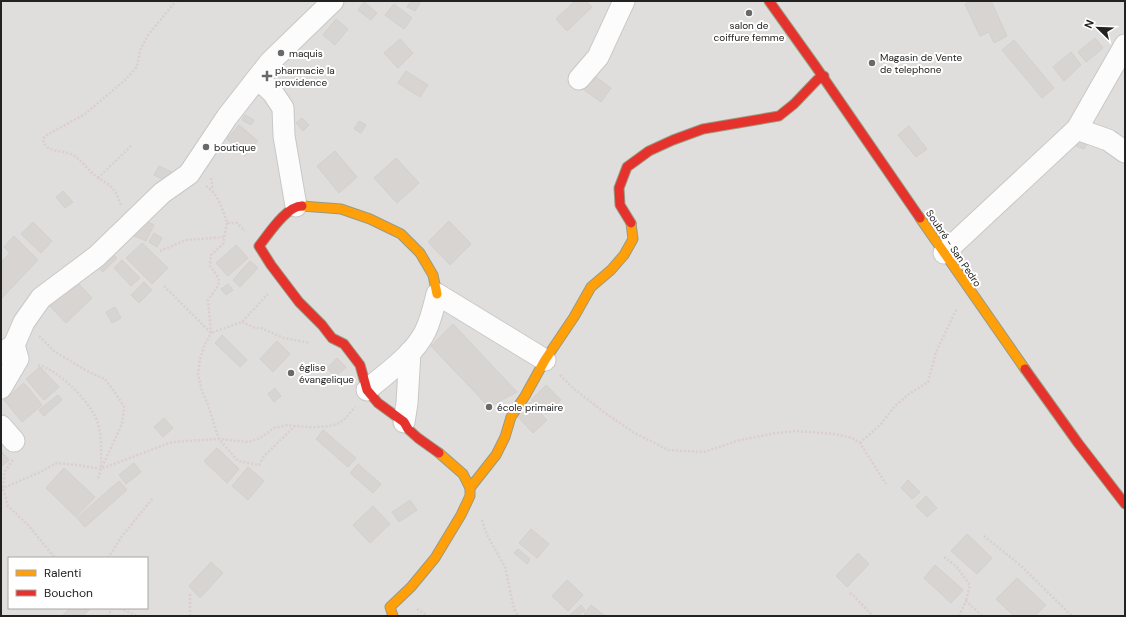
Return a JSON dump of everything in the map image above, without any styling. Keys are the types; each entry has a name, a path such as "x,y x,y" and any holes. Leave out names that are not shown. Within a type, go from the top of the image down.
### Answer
{"street":[{"path":"1,388 12,367 11,352 24,322 41,298 97,256 129,223 186,172 270,62 333,1"},
{"path":"579,79 598,57 624,1"},
{"name":"Soubré - San Pedro","path":"770,1 824,76 966,286 1082,449 1125,504"},
{"path":"944,253 1077,129 1125,45"},
{"path":"393,616 390,607 411,587 435,558 461,515 470,492 496,455 505,437 511,417 525,396 545,360 574,317 591,287 611,270 624,255 634,239 631,223 620,205 618,188 627,167 649,151 703,129 780,116 817,80 824,76"},
{"path":"256,80 274,93 283,108 284,136 296,206"},
{"path":"1077,129 1108,140 1125,152"},
{"path":"367,390 410,352 425,332 431,317 437,294 433,274 420,254 401,234 370,219 341,209 325,206 296,206 285,214 259,246 271,265 299,302 322,325 332,338 344,344 360,365 367,390 378,402 404,422 408,429 418,438 441,454 463,474 470,492"},
{"path":"437,294 545,360"},
{"path":"404,422 407,403 410,352"}],"path":[{"path":"129,223 116,192 109,184 98,178 72,154 48,148 43,144 43,139 45,136 85,114 124,81 136,67 140,50 148,36 176,1"},
{"path":"98,178 131,146"},
{"path":"186,172 213,191 224,211 228,223 223,244 210,255 210,266 219,277 219,285 208,300 211,333 200,359 198,374 202,391 219,439 238,461 259,465 264,456 295,426"},
{"path":"228,223 237,223 259,246"},
{"path":"160,251 186,240 225,237"},
{"path":"211,333 242,322 281,280 285,283"},
{"path":"164,286 211,333"},
{"path":"860,443 881,424 895,406 909,394 928,382 936,352 966,286"},
{"path":"24,322 55,352 89,372 105,379 124,407 122,424 101,469 98,479"},
{"path":"242,322 255,328 262,328 284,338 296,341 320,344 332,338"},
{"path":"11,352 55,372 86,402 98,422 101,442 101,469"},
{"path":"545,360 574,389 606,413 634,432 668,450 704,452 740,440 796,431 834,434 852,438 860,443 886,484"},
{"path":"2,489 57,463 77,464 101,469 172,442 219,439 248,442 260,438 274,428 287,425 312,427 335,424 342,421 365,395 367,390"},
{"path":"8,433 17,448 13,460 5,471 2,489 8,506 28,525 54,557"},
{"path":"470,492 487,535 505,567 514,609 518,616"},
{"path":"109,557 122,536 153,498"},
{"path":"984,536 1020,565 1072,616"},
{"path":"944,557 956,566 970,585 966,601 958,616"},
{"path":"850,593 873,616"},
{"path":"190,594 190,616"},
{"path":"966,601 982,616"},
{"path":"122,609 138,616"}],"shaded area":[{"path":"1,1 1125,1 1125,616 1,616"}],"building":[{"path":"411,1 421,1 415,11 407,7"},
{"path":"575,1 586,1 592,7 567,31 556,19"},
{"path":"972,1 991,1 1007,36 994,43 989,32 980,36 965,4"},
{"path":"364,2 377,13 371,20 358,10"},
{"path":"394,4 412,18 404,29 385,15"},
{"path":"336,19 348,29 335,45 323,35"},
{"path":"1095,38 1103,48 1086,62 1078,52"},
{"path":"400,39 413,53 398,68 384,53"},
{"path":"1014,40 1054,88 1042,98 1002,50"},
{"path":"1071,52 1081,65 1064,81 1053,67"},
{"path":"406,71 428,85 420,97 398,83"},
{"path":"593,75 611,88 601,102 583,89"},
{"path":"245,115 254,120 251,125 242,120"},
{"path":"302,118 309,125 303,131 296,123"},
{"path":"359,121 366,125 361,133 354,129"},
{"path":"239,125 258,141 245,156 227,139"},
{"path":"909,126 927,149 916,157 898,135"},
{"path":"1081,137 1088,141 1084,149 1076,146"},
{"path":"335,151 357,177 339,193 317,166"},
{"path":"396,158 419,183 397,203 374,178"},
{"path":"159,166 172,172 167,181 154,175"},
{"path":"63,191 73,202 65,208 56,197"},
{"path":"141,219 154,225 146,241 132,235"},
{"path":"449,221 471,244 450,265 428,242"},
{"path":"33,222 52,241 41,253 21,234"},
{"path":"154,233 162,238 157,247 149,242"},
{"path":"14,236 38,260 1,299 1,262 10,253 4,247"},
{"path":"142,243 168,268 152,284 126,258"},
{"path":"236,245 248,258 228,276 216,263"},
{"path":"111,252 117,258 103,272 97,267"},
{"path":"122,260 140,278 131,286 114,268"},
{"path":"250,261 258,268 240,287 233,280"},
{"path":"76,281 92,298 66,323 50,306"},
{"path":"144,282 152,290 139,303 131,295"},
{"path":"228,284 233,290 226,295 221,289"},
{"path":"115,307 121,318 112,323 106,312"},
{"path":"453,324 517,392 489,407 431,346"},
{"path":"222,335 247,360 240,367 215,343"},
{"path":"277,341 290,354 273,372 260,359"},
{"path":"337,358 346,367 335,377 327,368"},
{"path":"40,367 59,387 44,400 26,379"},
{"path":"24,383 42,405 22,422 4,400"},
{"path":"546,385 561,400 546,414 531,400"},
{"path":"275,388 281,396 274,402 268,394"},
{"path":"58,395 62,400 44,416 39,410"},
{"path":"530,402 547,420 533,433 516,415"},
{"path":"164,418 173,428 163,437 154,427"},
{"path":"323,430 356,458 348,467 316,439"},
{"path":"217,448 239,469 227,483 204,461"},
{"path":"1,452 9,460 1,467"},
{"path":"134,463 141,472 126,484 119,475"},
{"path":"358,464 381,484 373,493 350,473"},
{"path":"248,467 264,481 248,500 232,486"},
{"path":"64,468 95,497 76,517 46,488"},
{"path":"908,480 920,492 912,499 901,488"},
{"path":"119,481 127,490 85,527 77,518"},
{"path":"926,496 937,508 927,517 916,506"},
{"path":"410,500 417,510 399,522 392,512"},
{"path":"373,506 390,524 370,543 353,525"},
{"path":"531,529 549,544 537,558 519,543"},
{"path":"967,534 992,558 977,574 951,551"},
{"path":"518,549 530,559 527,564 514,553"},
{"path":"858,553 869,564 847,587 836,576"},
{"path":"211,562 223,573 200,598 189,586"},
{"path":"935,565 963,590 951,603 924,578"},
{"path":"1017,578 1046,605 1035,616 1014,616 996,599"},
{"path":"567,580 583,595 568,611 552,596"},
{"path":"581,605 585,610 578,616 569,616"},
{"path":"591,605 605,616 586,616 584,614"},
{"path":"69,609 90,609 83,616 62,616"}],"traffic: slow":[{"path":"302,206 341,209 370,219 401,234 420,253 433,275 437,294"},
{"path":"920,218 1025,369"},
{"path":"470,488 496,455 505,437 511,417 525,396 545,360 574,317 591,287 611,270 624,255 633,239 631,223"},
{"path":"393,616 390,607 411,587 435,558 461,515 470,496 470,488 463,474 439,453"}],"traffic: jam":[{"path":"769,1 920,218"},
{"path":"631,223 620,205 619,188 627,167 649,151 703,129 779,116 794,104 817,80 824,76"},
{"path":"302,206 296,207 284,216 259,246 271,265 299,302 322,325 332,338 344,344 360,365 367,390 378,403 404,422 408,429 418,438 439,453"},
{"path":"1025,369 1078,443 1125,504"}],"place":[{"name":"salon de coiffure femme","path":"749,13"},
{"name":"maquis","path":"281,53"},
{"name":"Magasin de Vente de telephone","path":"872,63"},
{"name":"pharmacie la providence","path":"267,76"},
{"name":"boutique","path":"206,147"},
{"name":"église évangelique","path":"291,373"},
{"name":"école primaire","path":"489,407"}]}
